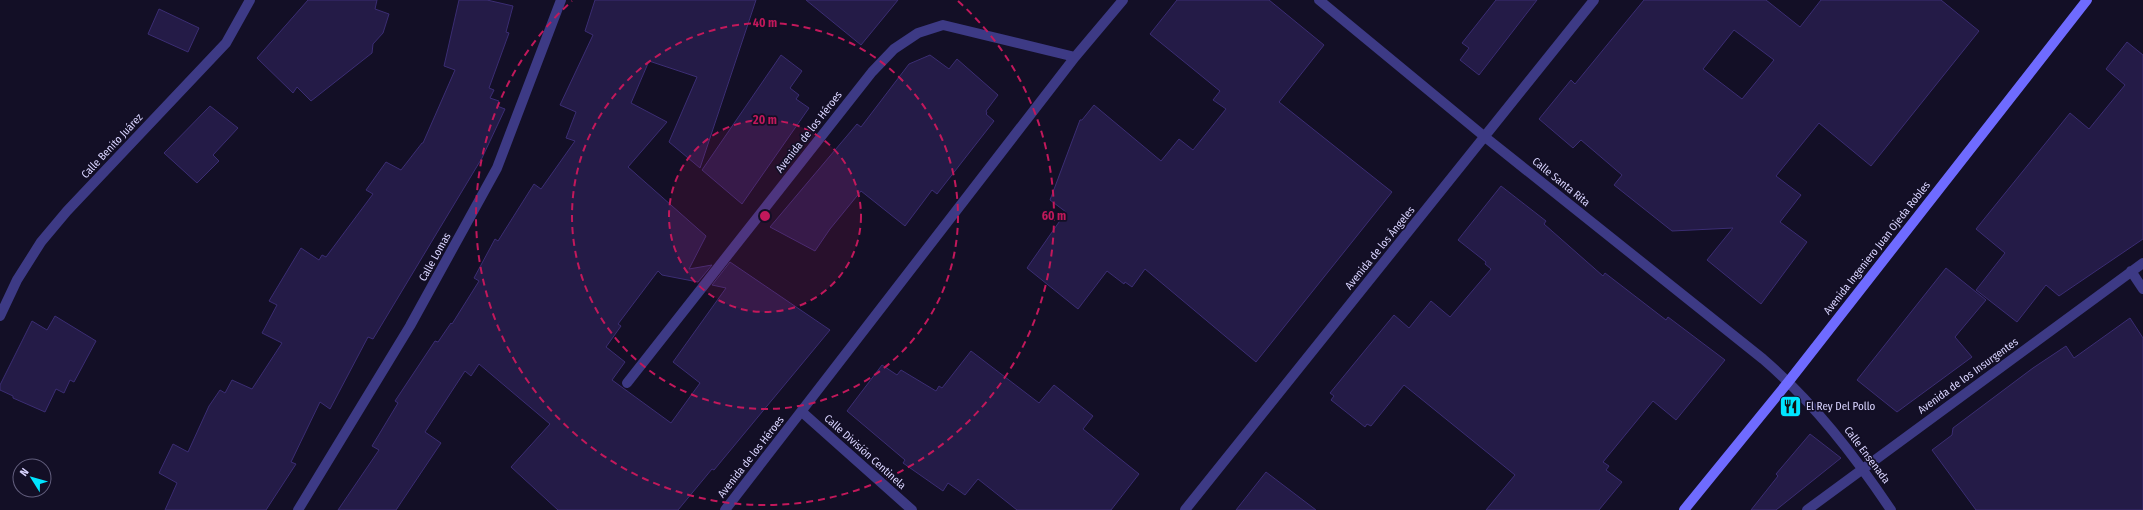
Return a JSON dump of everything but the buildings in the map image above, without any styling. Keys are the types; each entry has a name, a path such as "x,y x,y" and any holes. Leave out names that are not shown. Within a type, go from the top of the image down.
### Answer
{"main road":[{"name":"Avenida Ingeniero Juan Ojeda Robles","path":"1684,510 1789,381 2087,0"}],"street":[{"name":"Calle Benito Juárez","path":"0,316 17,280 41,242 226,43 250,0"},
{"name":"Calle Lomas","path":"298,510 410,326 497,168 561,0"},
{"name":"Avenida de los Héroes","path":"725,510 1074,57 1123,0"},
{"name":"Calle Santa Rita","path":"1319,0 1485,137 1789,381"},
{"name":"Avenida de los Ángeles","path":"1185,510 1594,0"},
{"name":"Avenida de los Héroes","path":"627,383 872,72 894,49 918,33 943,25 1074,57"},
{"name":"Avenida de los Insurgentes","path":"1807,510 2143,263"},
{"path":"2132,271 2143,289"},
{"name":"Calle Ensenada","path":"1789,381 1822,417 1863,468 1892,510"},
{"name":"Calle División Centinela","path":"802,412 912,510"}],"place":[{"name":"El Rey Del Pollo","path":"1790,406"}]}
